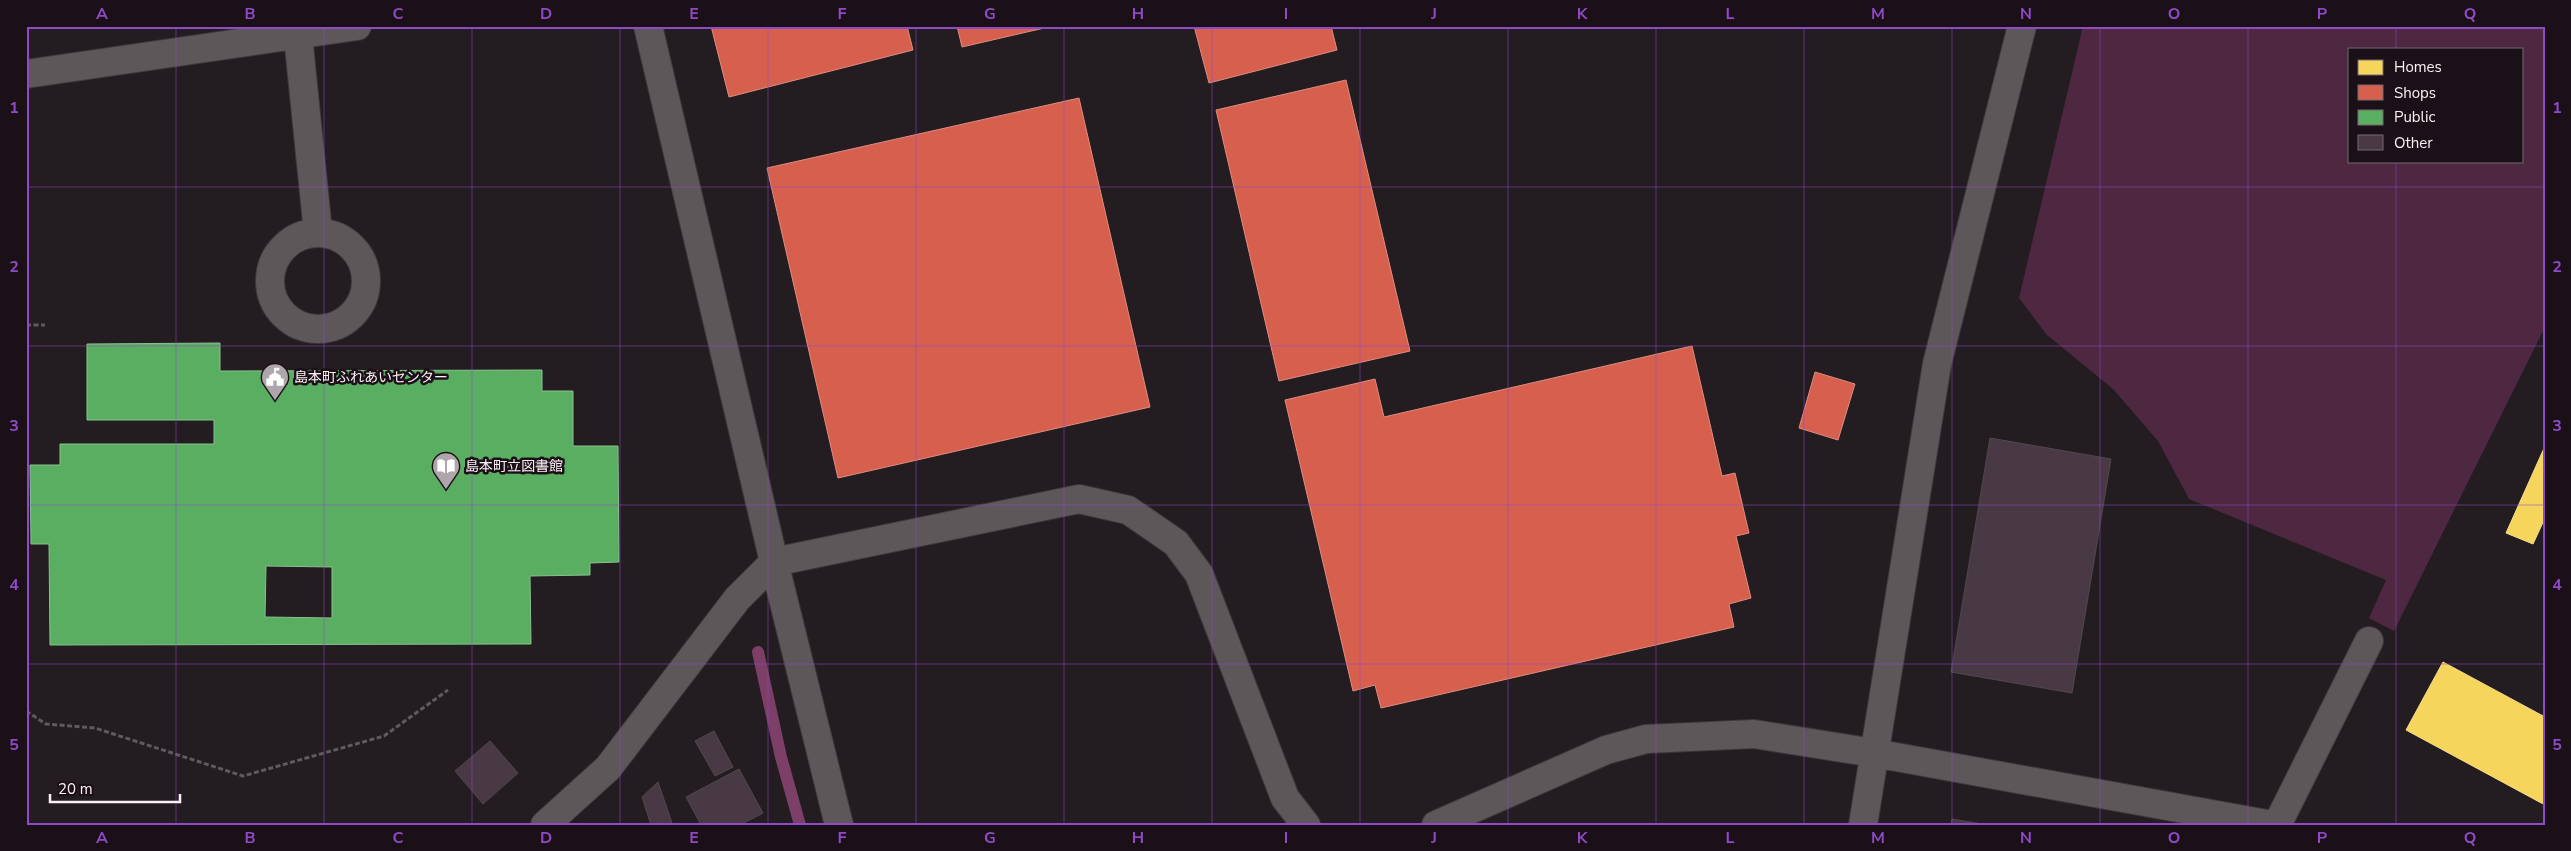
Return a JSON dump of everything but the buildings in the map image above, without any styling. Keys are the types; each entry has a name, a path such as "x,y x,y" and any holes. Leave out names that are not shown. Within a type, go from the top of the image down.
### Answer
{"street":[{"path":"26,74 357,26"},
{"path":"648,26 774,562 839,825"},
{"path":"1863,825 1937,364 2022,26"},
{"path":"298,36 318,232"},
{"path":"545,825 608,768 737,599 774,562 1079,499 1128,510 1176,543 1199,574 1285,798 1306,825"},
{"path":"2276,825 2369,641"},
{"path":"1436,825 1606,750 1646,738 1754,734 1874,753 2214,819 2272,825"}],"path":[{"path":"26,325 45,325"},
{"path":"26,711 46,724 94,728 244,776 384,736 448,690"}],"shaded area":[{"path":"2083,26 2545,26 2545,327 2394,631 2369,618 2386,580 2189,499 2158,441 2113,389 2047,335 2019,298"}],"waterway":[{"path":"758,652 781,757 800,825"}],"place":[{"name":"島本町ふれあいセンター","path":"275,401"},
{"name":"島本町立図書館","path":"446,490"}]}
